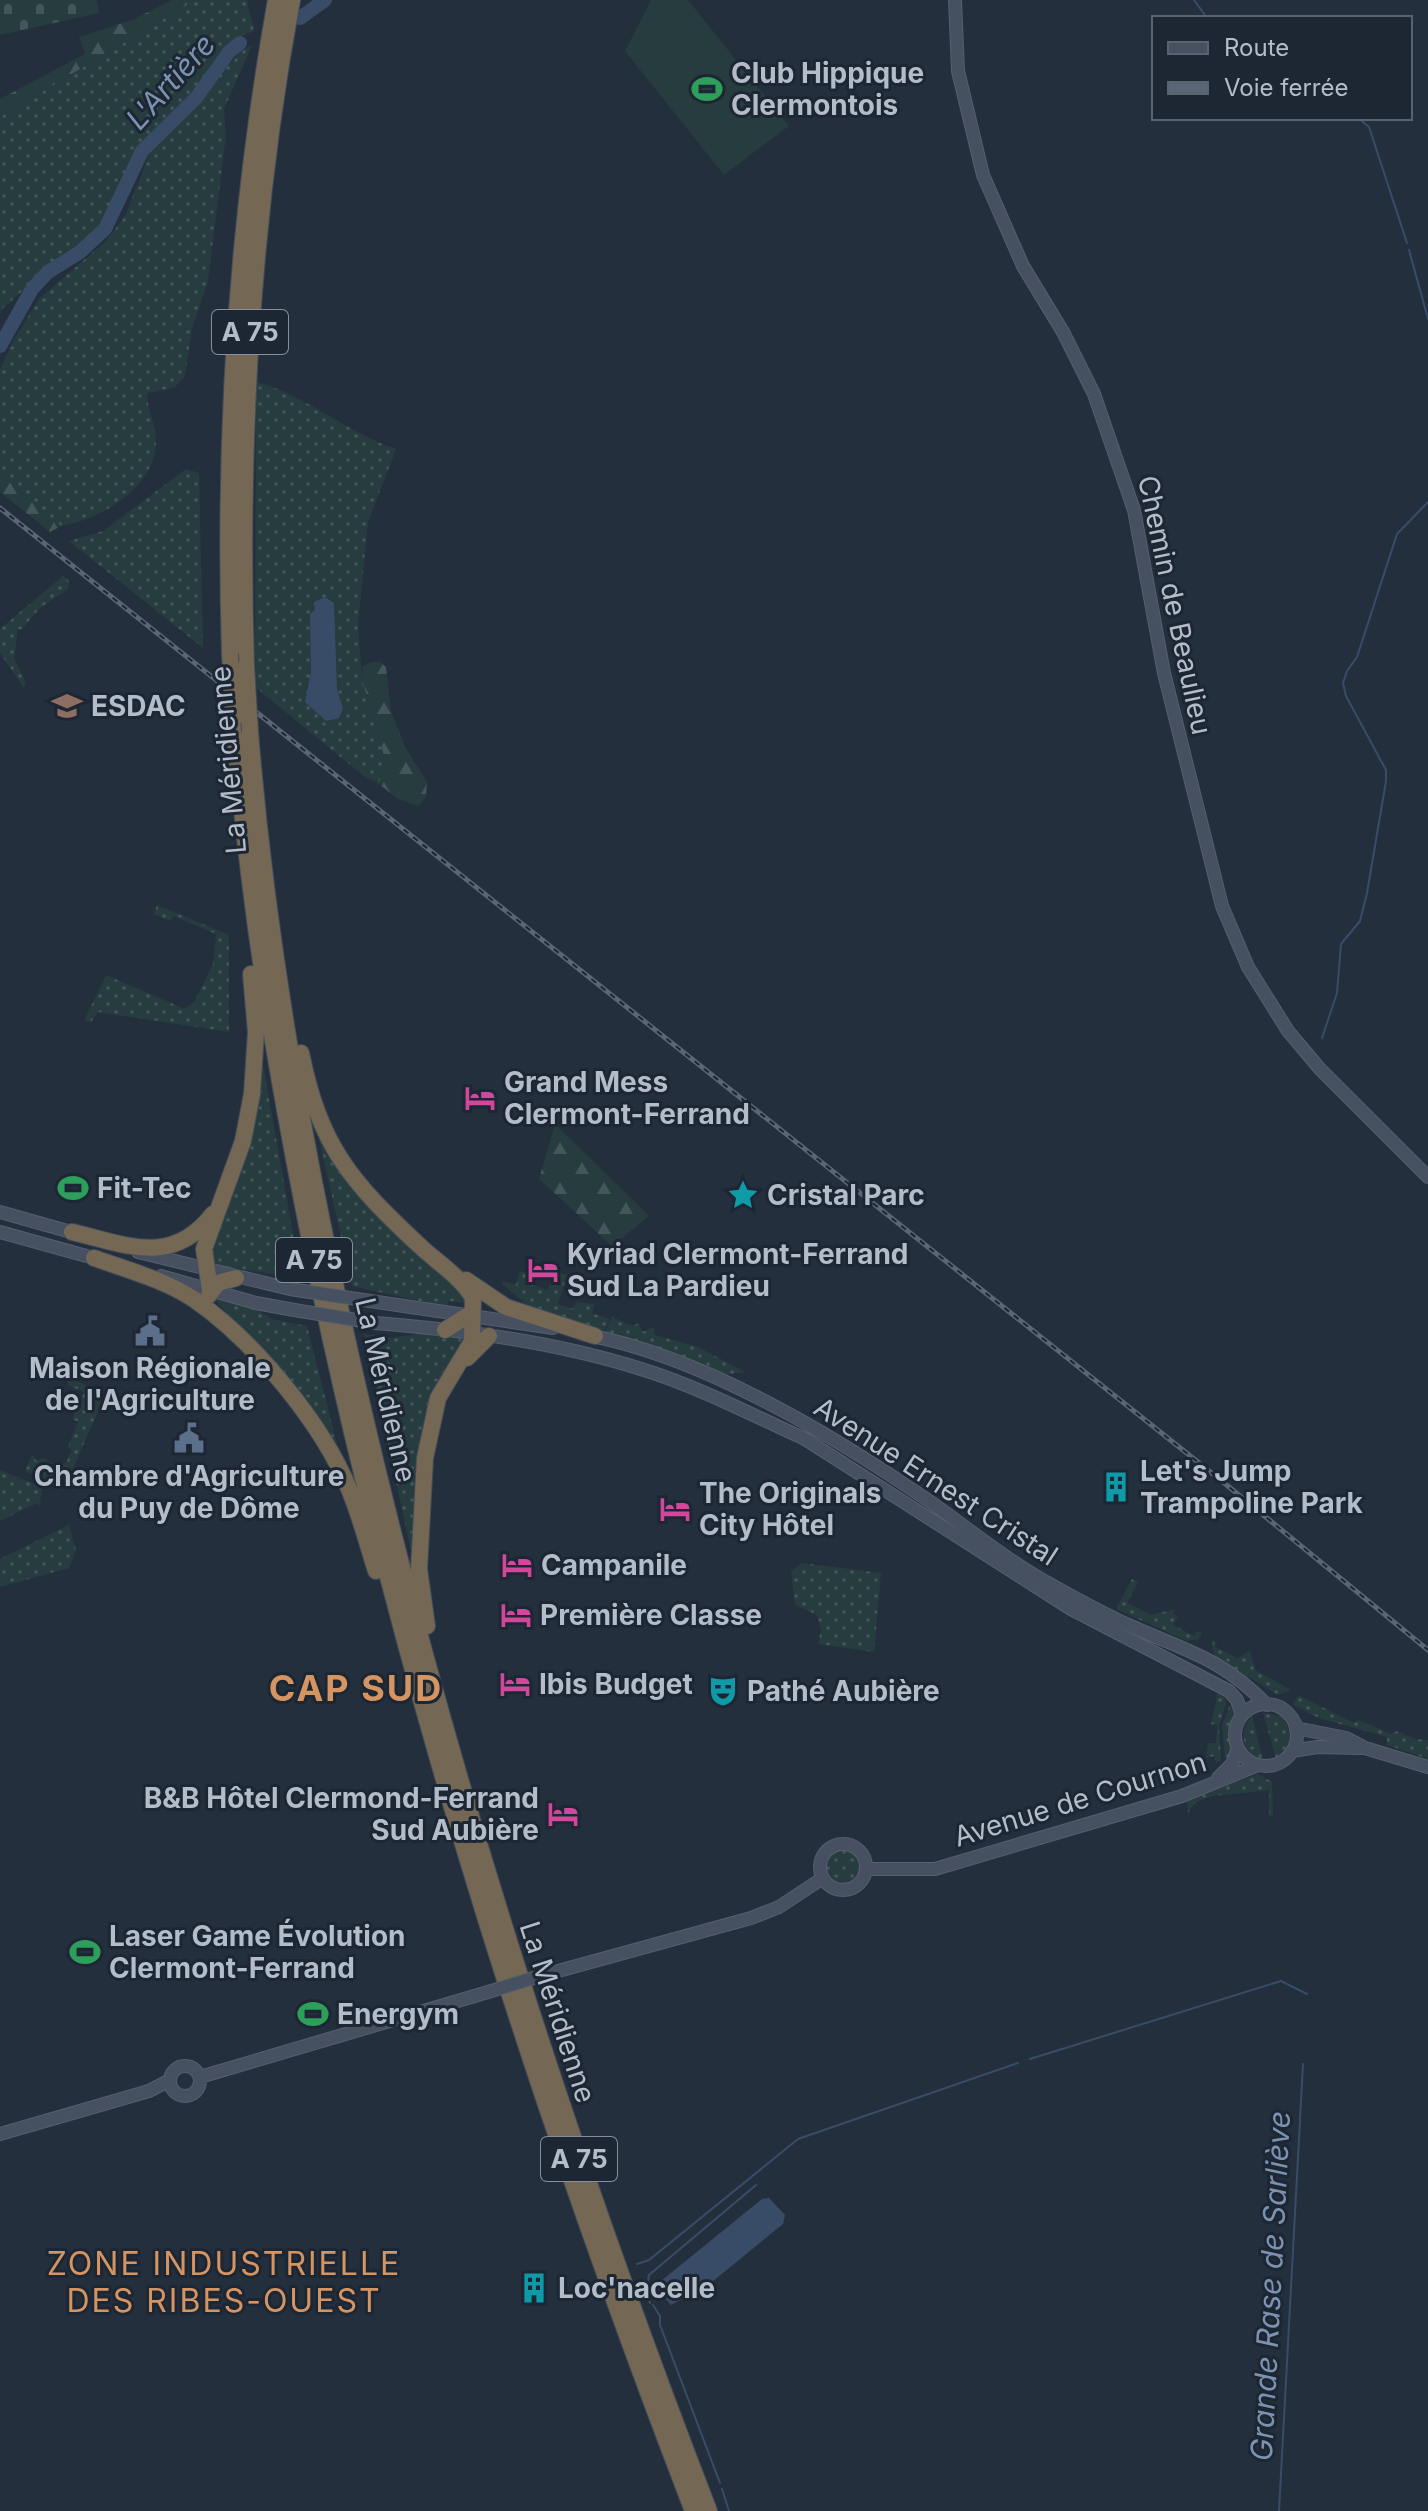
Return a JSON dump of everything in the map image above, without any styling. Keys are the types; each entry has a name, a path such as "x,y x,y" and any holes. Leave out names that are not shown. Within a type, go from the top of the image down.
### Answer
{"highway":[{"name":"La Méridienne","path":"276,0 251,157 235,308 228,464 230,654 234,719 250,893 276,1067 315,1267 400,1623 470,1874 532,2069 612,2299 693,2511"},
{"name":"La Méridienne","path":"292,0 254,270 242,469 250,732 275,962 331,1265 388,1517 428,1668 484,1865 546,2063 597,2211 709,2511"},
{"path":"250,893 246,923 256,1032 255,1065 248,1119 225,1197 204,1249 210,1303 309,1419 332,1454 349,1488 376,1571 400,1623"},
{"path":"275,962 288,993 307,1083 328,1143 359,1187 471,1293 473,1304 470,1314 445,1330"},
{"path":"72,1232 137,1248 167,1247 198,1233 225,1197"},
{"path":"404,1231 504,1306 595,1336"},
{"path":"94,1258 165,1284 194,1300 236,1334"},
{"path":"210,1290 224,1280 236,1278"},
{"path":"428,1668 428,1631 419,1569 422,1484 434,1412 451,1372 481,1334 470,1314"}],"main road":[{"name":"Chemin de Beaulieu","path":"955,0 958,71 983,175 1023,266 1063,332 1094,394 1134,510 1164,673 1222,906 1248,967 1288,1031 1320,1069 1428,1177"},
{"name":"Avenue Ernest Cristal","path":"0,1212 236,1278 595,1336 660,1355 767,1402 832,1437 932,1503 1009,1561 1078,1600 1190,1649 1236,1674 1267,1705"},
{"name":"Avenue Ernest Cristal","path":"0,1232 294,1310 375,1323 481,1334 640,1369 805,1439 1071,1609 1229,1691 1237,1700 1242,1715"},
{"path":"1267,1705 1284,1710 1296,1728 1292,1751 1282,1761 1263,1765 1244,1757 1238,1748 1235,1731 1242,1715 1254,1707 1267,1705"},
{"path":"1296,1728 1346,1738 1365,1748 1428,1767"},
{"path":"1292,1751 1317,1747 1365,1748"},
{"name":"Avenue de Cournon","path":"914,1869 1206,1785 1224,1774 1238,1748"},
{"name":"Avenue de Cournon","path":"866,1869 935,1869 1182,1796 1263,1765"},
{"path":"838,1845 858,1850 866,1869 860,1882 846,1890 829,1885 823,1878 822,1857 838,1845"},
{"path":"200,2077 540,1976 751,1918 779,1907 823,1878"},
{"path":"183,2066 193,2068 200,2077 199,2088 191,2095 181,2096 171,2084 173,2072 183,2066"},
{"path":"0,2136 171,2084"}],"green space":[{"path":"0,0 97,0 99,13 0,35"},
{"path":"172,0 195,0 0,117 0,99 85,54 79,37 132,20"},
{"path":"195,0 247,0 254,31 238,37 239,40 227,47 184,104 134,156 103,228 80,249 39,276 0,311 0,117"},
{"name":"Club Hippique Clermontois","path":"651,0 688,0 789,126 724,175 625,51"},
{"path":"252,45 224,109 226,135 208,281 192,329 185,376 174,388 147,393 156,435 153,459 146,474 123,499 93,516 61,526 0,475 0,370 13,341 39,299 106,241 125,216 150,153 242,50"},
{"path":"256,382 292,395 396,449 368,522 358,624 362,679 384,756 379,784 365,777 255,687"},
{"path":"186,469 199,473 203,648 69,541 103,531"},
{"path":"0,475 61,526 50,532 0,492"},
{"path":"63,576 69,581 68,589 40,608 21,630 18,629 14,659 26,683 24,688 0,653 0,629"},
{"path":"380,662 386,667 391,711 405,747 427,782 426,797 419,806 398,799 379,784 384,756 362,679 363,666"},
{"path":"157,905 229,935 229,1032 98,1012 91,1022 84,1021 106,975 185,1009 195,1001 213,964 216,934 174,916 170,921 154,914"},
{"path":"260,1048 293,1234 296,1278 211,1264 210,1256 247,1145"},
{"path":"555,1124 649,1216 612,1246 539,1179"},
{"path":"319,1138 465,1295 466,1303 448,1301 447,1307 352,1286"},
{"path":"554,1270 567,1275 558,1304 573,1309 576,1302 595,1304 592,1313 610,1319 604,1331 530,1307 502,1284 503,1281 516,1285 520,1271 532,1275 529,1284 548,1290"},
{"path":"216,1293 245,1302 271,1319 307,1326 340,1456 288,1383 217,1302"},
{"path":"612,1317 633,1326 638,1323 643,1332 654,1327 655,1335 698,1347 745,1372 725,1375 605,1332"},
{"path":"445,1330 466,1331 430,1401 415,1569 364,1334 391,1338"},
{"path":"70,1378 99,1391 103,1400 68,1480 55,1484 25,1471 32,1455 37,1461 42,1458 54,1464 66,1463 72,1450 68,1447 78,1422 72,1419 84,1392 67,1385"},
{"path":"0,1470 42,1487 40,1505 37,1503 0,1521"},
{"path":"69,1525 76,1550 69,1568 0,1587 0,1559"},
{"path":"802,1563 881,1573 874,1652 818,1644 821,1630 817,1615 795,1605 791,1571"},
{"path":"1132,1579 1138,1582 1127,1603 1151,1615 1175,1609 1173,1614 1178,1616 1173,1625 1194,1636 1197,1631 1202,1633 1199,1639 1187,1641 1116,1609"},
{"path":"1212,1640 1217,1642 1215,1647 1237,1658 1250,1651 1255,1670 1291,1690 1278,1695 1214,1656"},
{"path":"1218,1691 1224,1694 1226,1704 1219,1726 1221,1761 1216,1763 1214,1756 1206,1758 1208,1743 1216,1743 1217,1725 1211,1724"},
{"path":"1298,1695 1354,1723 1359,1720 1391,1734 1397,1731 1415,1739 1428,1740 1428,1759 1387,1745 1387,1737 1319,1718 1293,1705"},
{"path":"1235,1704 1230,1760 1225,1758 1222,1725 1230,1705"},
{"path":"1263,1713 1281,1716 1290,1729 1289,1746 1276,1758"},
{"path":"1252,1716 1263,1760 1250,1753 1244,1742 1245,1729"},
{"path":"1258,1774 1272,1782 1273,1816 1269,1816 1269,1790 1212,1796 1196,1802 1188,1813 1187,1799"},
{"path":"842,1850 854,1855 859,1867 854,1879 842,1884 830,1879 825,1867 830,1855"}],"water":[{"path":"325,597 334,603 337,690 343,708 339,718 326,721 305,702 311,672 310,614 315,610 314,602"},
{"path":"769,2198 785,2215 783,2224 691,2299 686,2297 671,2305 658,2290 661,2281 762,2199"}],"waterway":[{"name":"L'Artière","path":"300,18 325,0"},
{"path":"1194,0 1206,16"},
{"name":"L'Artière","path":"0,346 32,289 48,272 80,252 105,229 142,151 196,98 229,52 240,43"},
{"path":"1360,120 1369,127 1407,243"},
{"path":"1409,250 1428,319"},
{"path":"1322,1038 1337,993 1341,944 1360,921 1367,893 1386,781 1386,770 1346,696 1343,683 1357,657 1397,534 1428,502"},
{"path":"1030,2059 1281,1981 1307,1994"},
{"path":"637,2264 649,2260 798,2139 1018,2063"},
{"name":"Grande Rase de Sarliève","path":"1279,2511 1303,2064"},
{"path":"650,2303 646,2293 649,2275 756,2185"},
{"path":"653,2305 660,2316 660,2325 720,2483"},
{"path":"722,2489 729,2511"}],"railway":[{"path":"0,508 1223,1482 1428,1650"}],"place":[{"name":"Club Hippique Clermontois","path":"707,89"},
{"name":"ESDAC","path":"67,706"},
{"name":"Grand Mess Clermont-Ferrand","path":"480,1098"},
{"name":"Fit-Tec","path":"73,1188"},
{"name":"Cristal Parc","path":"743,1195"},
{"name":"Kyriad Clermont-Ferrand Sud La Pardieu","path":"543,1270"},
{"name":"Maison Régionale de l'Agriculture","path":"150,1331"},
{"name":"Chambre d'Agriculture du Puy de Dôme","path":"189,1438"},
{"name":"Let's Jump Trampoline Park","path":"1116,1487"},
{"name":"The Originals City Hôtel","path":"675,1509"},
{"name":"Campanile","path":"517,1565"},
{"name":"Première Classe","path":"516,1615"},
{"name":"Ibis Budget","path":"515,1684"},
{"name":"Pathé Aubière","path":"723,1691"},
{"name":"B&B Hôtel Clermond-Ferrand Sud Aubière","path":"563,1814"},
{"name":"Laser Game Évolution Clermont-Ferrand","path":"85,1952"},
{"name":"Energym","path":"313,2014"},
{"name":"Loc'nacelle","path":"534,2288"}],"district":[{"name":"CAP SUD","path":"356,1688"},
{"name":"ZONE INDUSTRIELLE DES RIBES-OUEST","path":"224,2282"}]}
